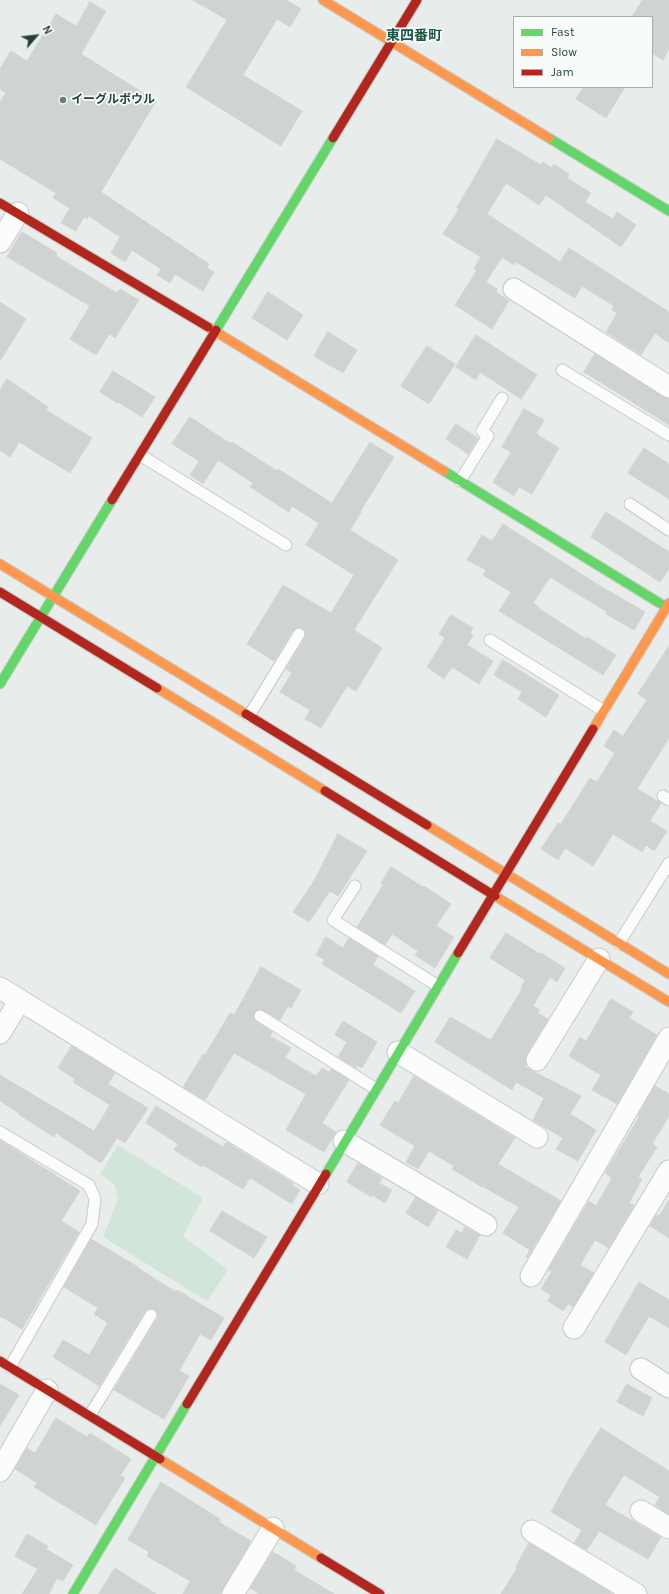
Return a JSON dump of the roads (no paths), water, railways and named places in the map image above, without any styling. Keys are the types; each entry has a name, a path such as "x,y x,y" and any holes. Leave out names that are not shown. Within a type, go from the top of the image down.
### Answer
{"street":[{"path":"323,0 669,211"},
{"path":"0,684 417,0"},
{"path":"0,203 668,605 318,1184 73,1594"},
{"path":"0,242 18,213"},
{"path":"514,290 669,387"},
{"path":"0,564 669,974"},
{"path":"0,592 669,1002"},
{"path":"537,1060 599,959"},
{"path":"0,988 318,1184"},
{"path":"0,1033 20,1000"},
{"path":"531,1276 669,1038"},
{"path":"398,1052 538,1137"},
{"path":"344,1141 486,1225"},
{"path":"574,1328 669,1171"},
{"path":"0,1361 380,1594"},
{"path":"641,1369 669,1387"},
{"path":"0,1471 47,1390"},
{"path":"641,1511 669,1528"},
{"path":"233,1594 273,1528"},
{"path":"532,1531 636,1594"}],"lane":[{"path":"562,370 669,436"},
{"path":"460,481 488,436 482,432 502,398"},
{"path":"140,455 286,545"},
{"path":"630,504 669,530"},
{"path":"249,716 299,634"},
{"path":"490,640 604,711"},
{"path":"619,943 669,863"},
{"path":"355,886 334,920 438,986"},
{"path":"260,1016 376,1089"},
{"path":"0,1132 89,1185 95,1199 92,1224 10,1367"},
{"path":"90,1415 151,1315"}],"place":[{"name":"イーグルボウル","path":"63,100"}],"district":[{"name":"東四番町","path":"414,36"}]}
